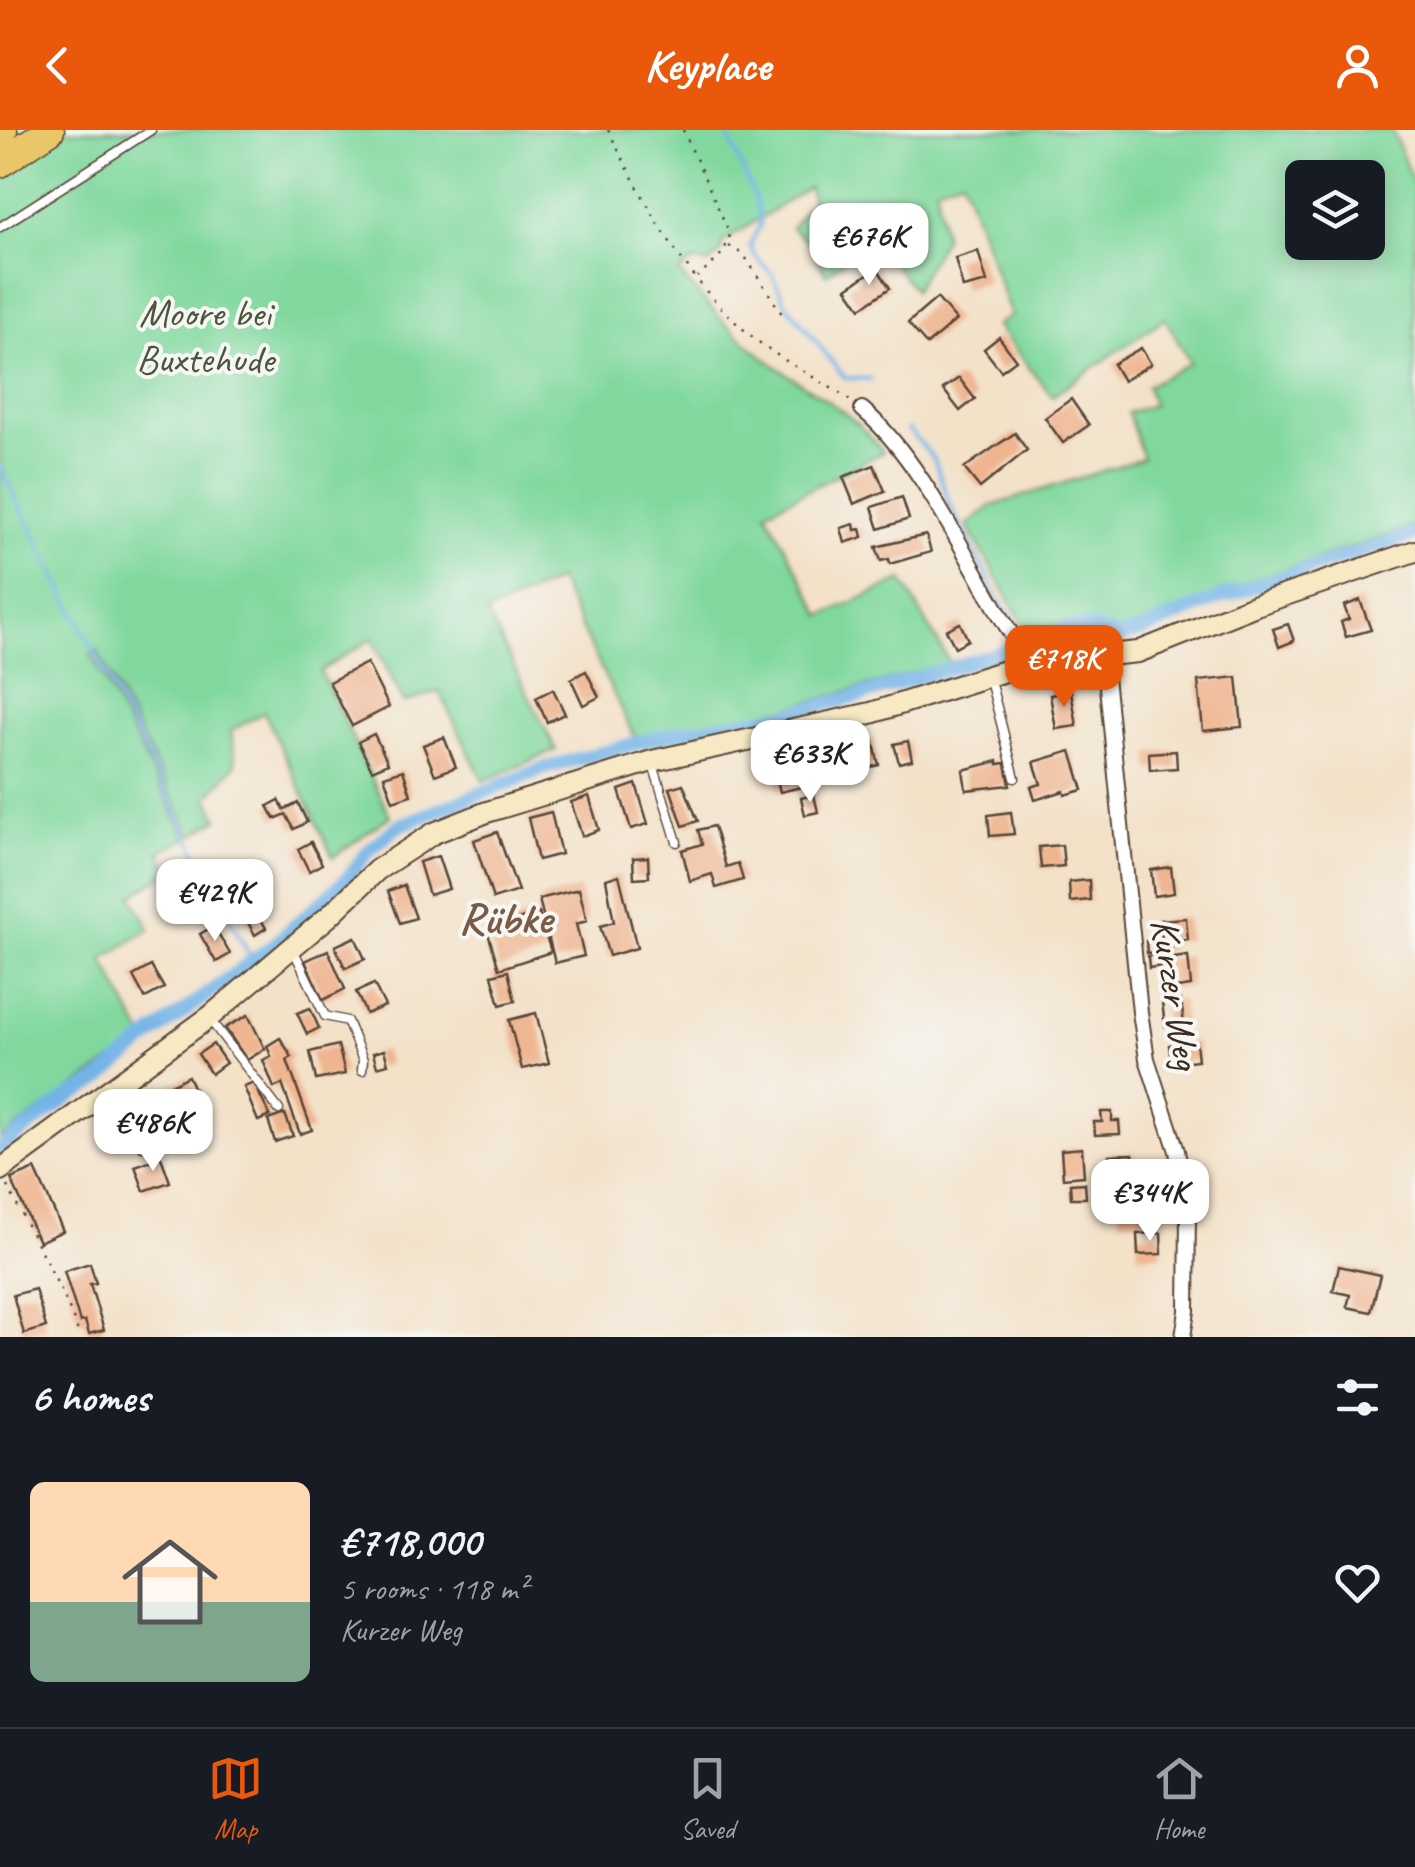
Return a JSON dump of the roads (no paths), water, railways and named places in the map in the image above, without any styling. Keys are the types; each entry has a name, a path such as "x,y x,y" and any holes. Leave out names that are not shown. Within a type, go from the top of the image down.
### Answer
{"highway":[{"path":"0,162 50,130"}],"street":[{"path":"862,409 877,422 930,496 1027,659"},
{"path":"4,1177 208,1018 377,870 434,832 652,762 871,713 989,676 1027,659 1138,652 1256,605 1415,551"},
{"name":"Kurzer Weg","path":"1104,657 1147,1059 1177,1151 1188,1214 1187,1312 1182,1337"}],"lane":[{"path":"0,227 150,130"},
{"path":"989,676 1014,778"},
{"path":"652,762 677,842"},
{"path":"292,947 325,1016 348,1020 363,1060 362,1070"},
{"path":"208,1018 279,1110"},
{"path":"114,1088 143,1146"}],"waterway":[{"path":"726,130 755,198 761,223 750,245 754,255 772,274 785,302 845,378 871,379"},
{"path":"908,429 934,459 950,505 1001,603 1029,644"},
{"path":"0,467 252,961"},
{"path":"0,1148 96,1082 271,947 347,879 367,852 398,826 545,768 675,733 789,714 858,696 1029,644 1066,628 1087,627 1121,636 1141,631 1221,597 1415,534"}],"district":[{"name":"Rübke","path":"505,918"}],"park label":[{"name":"Moore bei Buxtehude","path":"205,336"}]}
